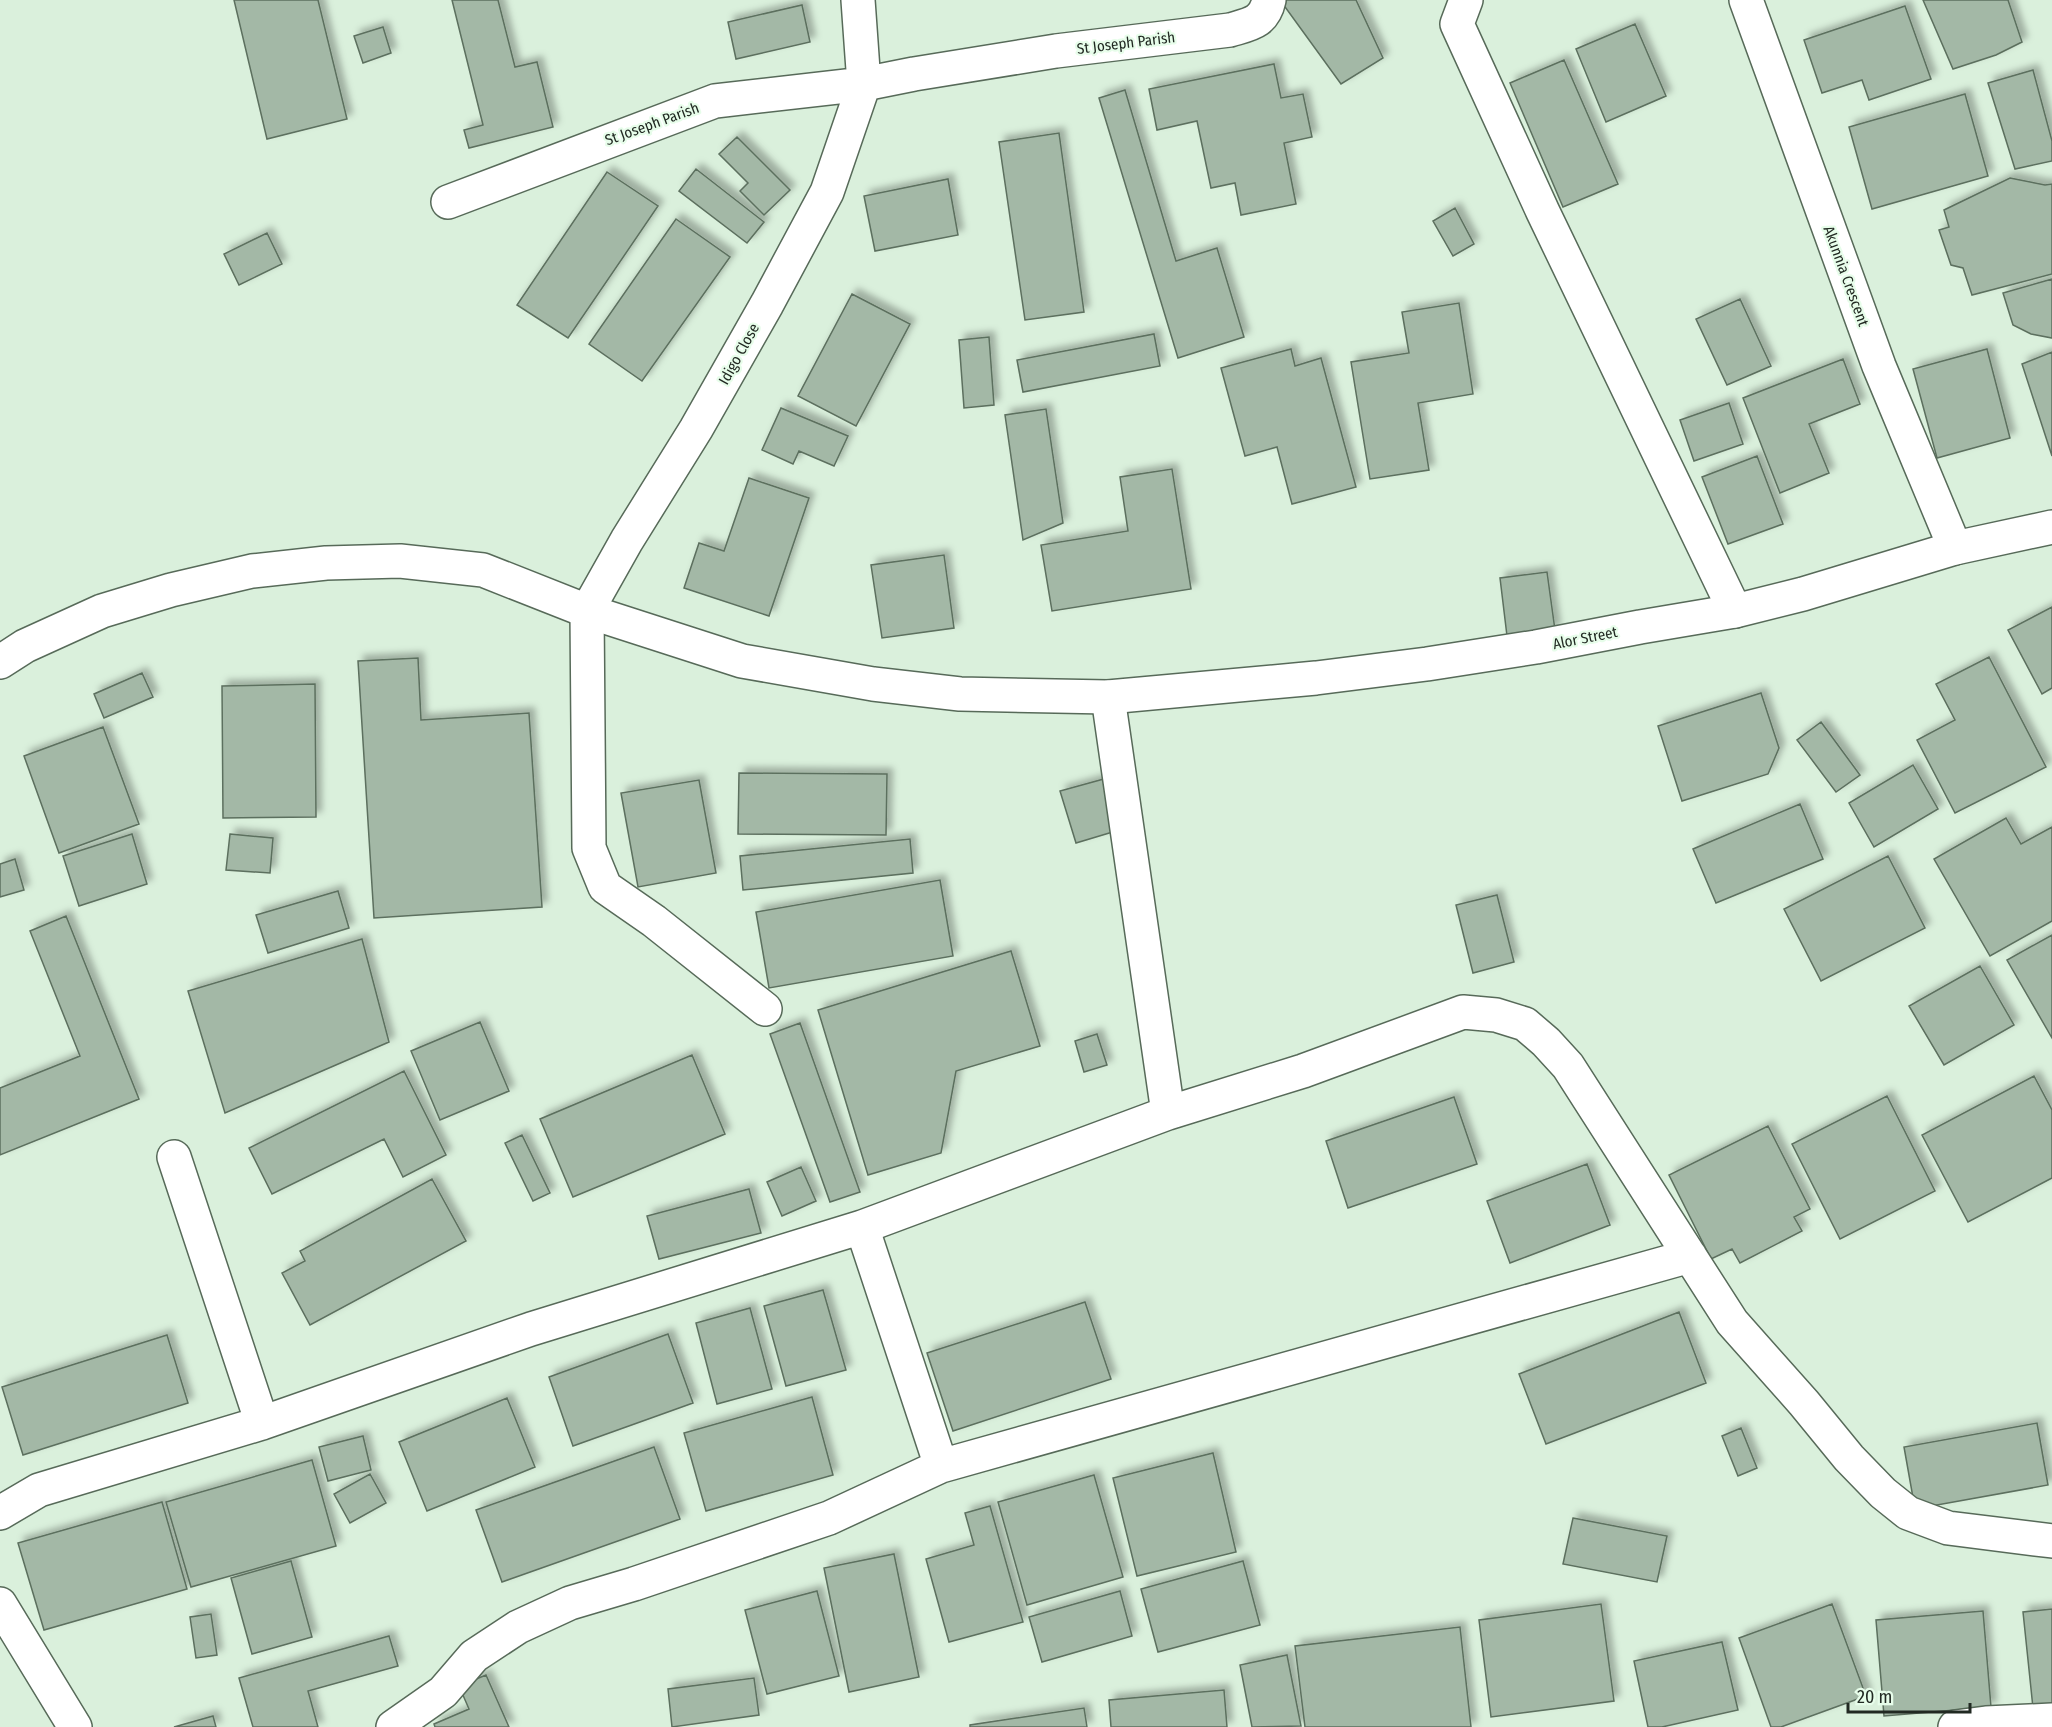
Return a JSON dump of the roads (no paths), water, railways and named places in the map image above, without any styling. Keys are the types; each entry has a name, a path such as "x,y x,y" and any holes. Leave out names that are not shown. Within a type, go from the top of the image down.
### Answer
{"street":[{"path":"858,0 864,84"},
{"name":"St Joseph Parish","path":"448,202 715,101 864,84 1056,51 1230,30 1254,23 1266,10 1269,0"},
{"path":"1466,0 1457,24 1543,212 1735,612"},
{"name":"Akunnia Crescent","path":"1746,0 1879,366 1955,548"},
{"name":"Idigo Close","path":"587,611 627,540 696,429 827,192 864,84"},
{"name":"Alor Street","path":"0,662 25,646 102,611 162,593 252,571 326,563 400,561 483,570 587,611 742,661 873,684 960,694 1108,697 1316,678 1416,666 1735,612 1955,548 2052,527"},
{"path":"587,611 589,848 605,887 654,921 765,1009"},
{"path":"1108,697 1168,1113"},
{"path":"0,1513 39,1490 262,1423 531,1329 862,1227 1168,1113 1303,1071 1463,1012 1496,1015 1525,1024 1568,1066 1732,1322 1849,1458 1883,1493 1908,1513 1948,1528 2052,1541"},
{"path":"174,1157 262,1423"},
{"path":"862,1227 941,1466"},
{"path":"393,1727 444,1692 474,1656 518,1627 570,1603 634,1584 829,1518 941,1466 1690,1257"},
{"path":"0,1604 75,1727"},
{"path":"1955,1727 2052,1720"}]}
